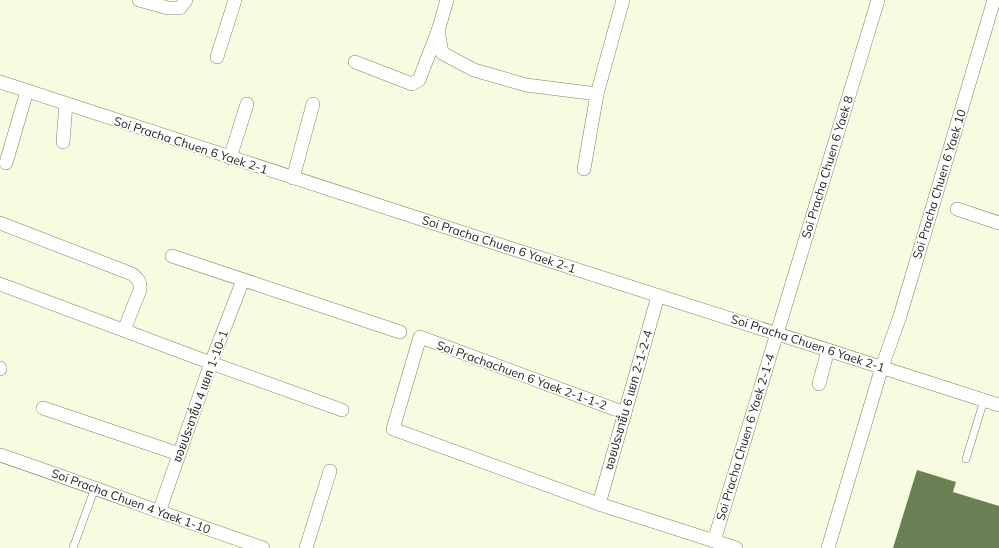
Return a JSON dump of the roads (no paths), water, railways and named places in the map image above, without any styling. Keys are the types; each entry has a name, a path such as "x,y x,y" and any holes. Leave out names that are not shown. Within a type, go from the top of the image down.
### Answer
{"street":[{"path":"139,0 168,8 180,8 186,0"},
{"path":"218,57 235,0"},
{"path":"354,62 412,84 419,80 438,31 447,0"},
{"path":"584,169 598,94 623,0"},
{"name":"Soi Pracha Chuen 6 Yaek 8","path":"776,333 878,0"},
{"name":"Soi Pracha Chuen 6 Yaek 10","path":"828,548 882,367 900,316 994,0"},
{"path":"438,31 442,53 474,70 526,85 598,94"},
{"name":"Soi Pracha Chuen 6 Yaek 2-1","path":"0,82 230,158 999,405"},
{"path":"6,163 27,91"},
{"path":"63,142 66,104"},
{"path":"230,158 247,104"},
{"path":"293,178 313,104"},
{"path":"957,209 999,223"},
{"path":"0,223 132,274 138,278 141,283 140,290 124,330"},
{"path":"172,256 400,332"},
{"name":"ซอยประชาชื่น 4 แยก 1-10-1","path":"159,512 211,363 243,280"},
{"path":"0,284 342,410"},
{"name":"ซอยประชาชื่น 6 แยก 2-1-2-4","path":"599,504 658,296"},
{"name":"Soi Pracha Chuen 6 Yaek 2-1-4","path":"714,541 776,333"},
{"name":"Soi Prachachuen 6 Yaek 2-1-1-2","path":"599,504 393,429 420,337 625,413"},
{"path":"819,384 828,350"},
{"path":"44,408 179,454"},
{"name":"Soi Pracha Chuen 4 Yaek 1-10","path":"0,455 262,548"},
{"path":"306,548 330,471"},
{"path":"599,504 736,548"}],"lane":[{"path":"966,459 984,400"},
{"path":"74,548 95,488"}]}
